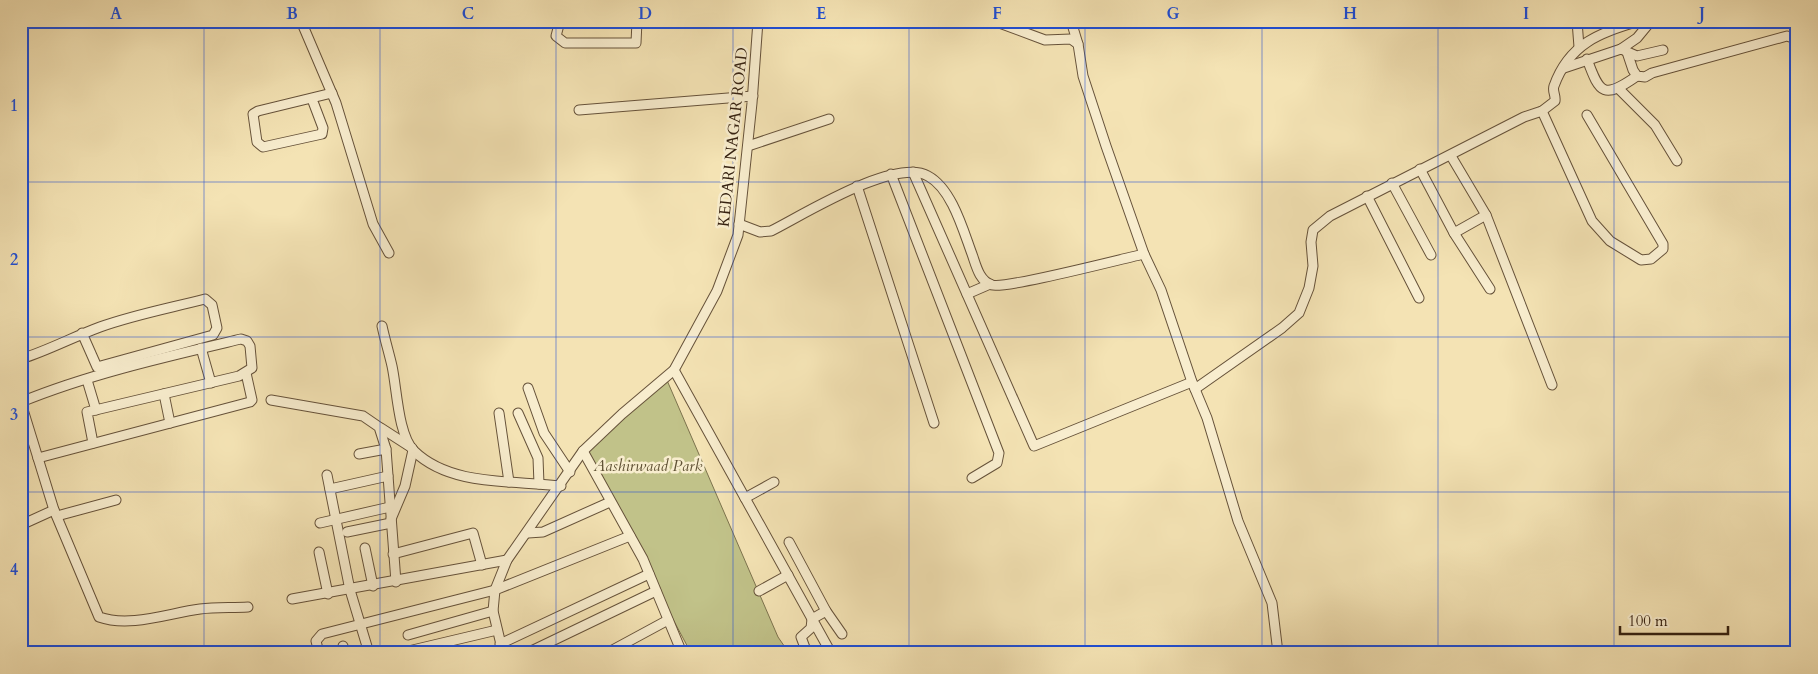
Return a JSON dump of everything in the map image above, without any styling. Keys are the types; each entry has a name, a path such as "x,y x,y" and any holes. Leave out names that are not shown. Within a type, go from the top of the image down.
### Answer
{"street":[{"path":"301,21 332,93 373,224 389,253"},
{"path":"560,21 556,36 565,43 636,43 637,21"},
{"name":"KEDARI NAGAR ROAD","path":"501,648 493,611 494,590 507,560 528,533 583,452 622,414 674,370 717,291 738,235 753,96 758,21"},
{"path":"994,21 1045,40 1071,39 1078,44"},
{"path":"1071,21 1078,44 1083,76 1144,254 1161,290 1193,386 1207,418 1238,521 1272,603 1278,653"},
{"path":"1578,21 1579,47"},
{"path":"913,172 1034,446 1193,386 1276,332 1299,313 1309,288 1313,266 1310,242 1313,230 1330,216 1392,183 1542,111 1555,101 1553,89 1563,68 1579,47 1599,34 1640,21"},
{"path":"1563,68 1587,59 1624,50 1651,21"},
{"path":"1587,59 1599,87 1605,91 1618,89 1637,76 1645,77 1660,71 1787,36 1793,38 1797,44"},
{"path":"1624,50 1638,56 1663,50"},
{"path":"1624,50 1632,70 1637,76"},
{"path":"1618,89 1654,125 1677,161"},
{"path":"312,99 323,128 322,134 263,147 257,142 253,114 258,111 332,93"},
{"path":"579,110 753,96"},
{"path":"1542,111 1592,221 1610,241 1641,260 1652,259 1664,249 1663,244 1587,115"},
{"path":"748,146 828,119"},
{"path":"1451,156 1486,215 1552,385"},
{"path":"1420,169 1454,233 1490,289"},
{"path":"739,224 754,230 771,231 857,186 891,174 913,172 928,176 940,186 954,208 981,276 990,284 997,286 1021,282 1144,254"},
{"path":"891,174 999,453 997,464 972,478"},
{"path":"1392,183 1431,255"},
{"path":"857,186 934,423"},
{"path":"1367,196 1419,298"},
{"path":"1454,233 1486,215"},
{"path":"967,294 990,284"},
{"path":"21,359 50,350 82,334 102,326 204,299 212,305 217,328 213,335 97,367 82,334"},
{"path":"382,326 400,414 413,449 405,486 390,522"},
{"path":"93,443 86,413 246,373 252,368 250,346 247,340 241,339 201,348 87,380 21,402 55,514 100,617 110,621 125,620 202,608 248,607"},
{"path":"201,348 211,383"},
{"path":"674,370 830,653"},
{"path":"38,458 250,402 252,400 246,373"},
{"path":"87,380 96,410"},
{"path":"528,388 544,433 570,472"},
{"path":"164,394 170,423"},
{"path":"271,400 363,416 450,472 477,478 561,486"},
{"path":"499,413 509,482"},
{"path":"518,413 538,458 539,484"},
{"path":"379,427 383,432 386,449 396,582"},
{"path":"359,454 386,449"},
{"path":"583,452 649,574 680,652"},
{"path":"327,475 350,590 369,653"},
{"path":"330,489 388,476"},
{"path":"745,498 774,482"},
{"path":"21,525 39,518 116,500"},
{"path":"528,533 543,532 610,502"},
{"path":"320,523 390,507"},
{"path":"347,532 390,522"},
{"path":"393,554 473,534 482,565"},
{"path":"319,653 316,641 322,634 360,626 494,590 630,536"},
{"path":"789,542 826,611 842,634"},
{"path":"365,548 372,586"},
{"path":"319,552 328,594"},
{"path":"292,599 396,582 507,560"},
{"path":"501,648 649,574"},
{"path":"759,591 788,575"},
{"path":"527,653 656,592"},
{"path":"408,635 493,611"},
{"path":"812,619 826,611"},
{"path":"807,653 801,637 811,628 812,619"},
{"path":"607,653 668,620"},
{"path":"400,653 497,630"}],"green space":[{"name":"Aashirwaad Park","path":"666,378 778,637 789,653 691,653 583,451"}]}
